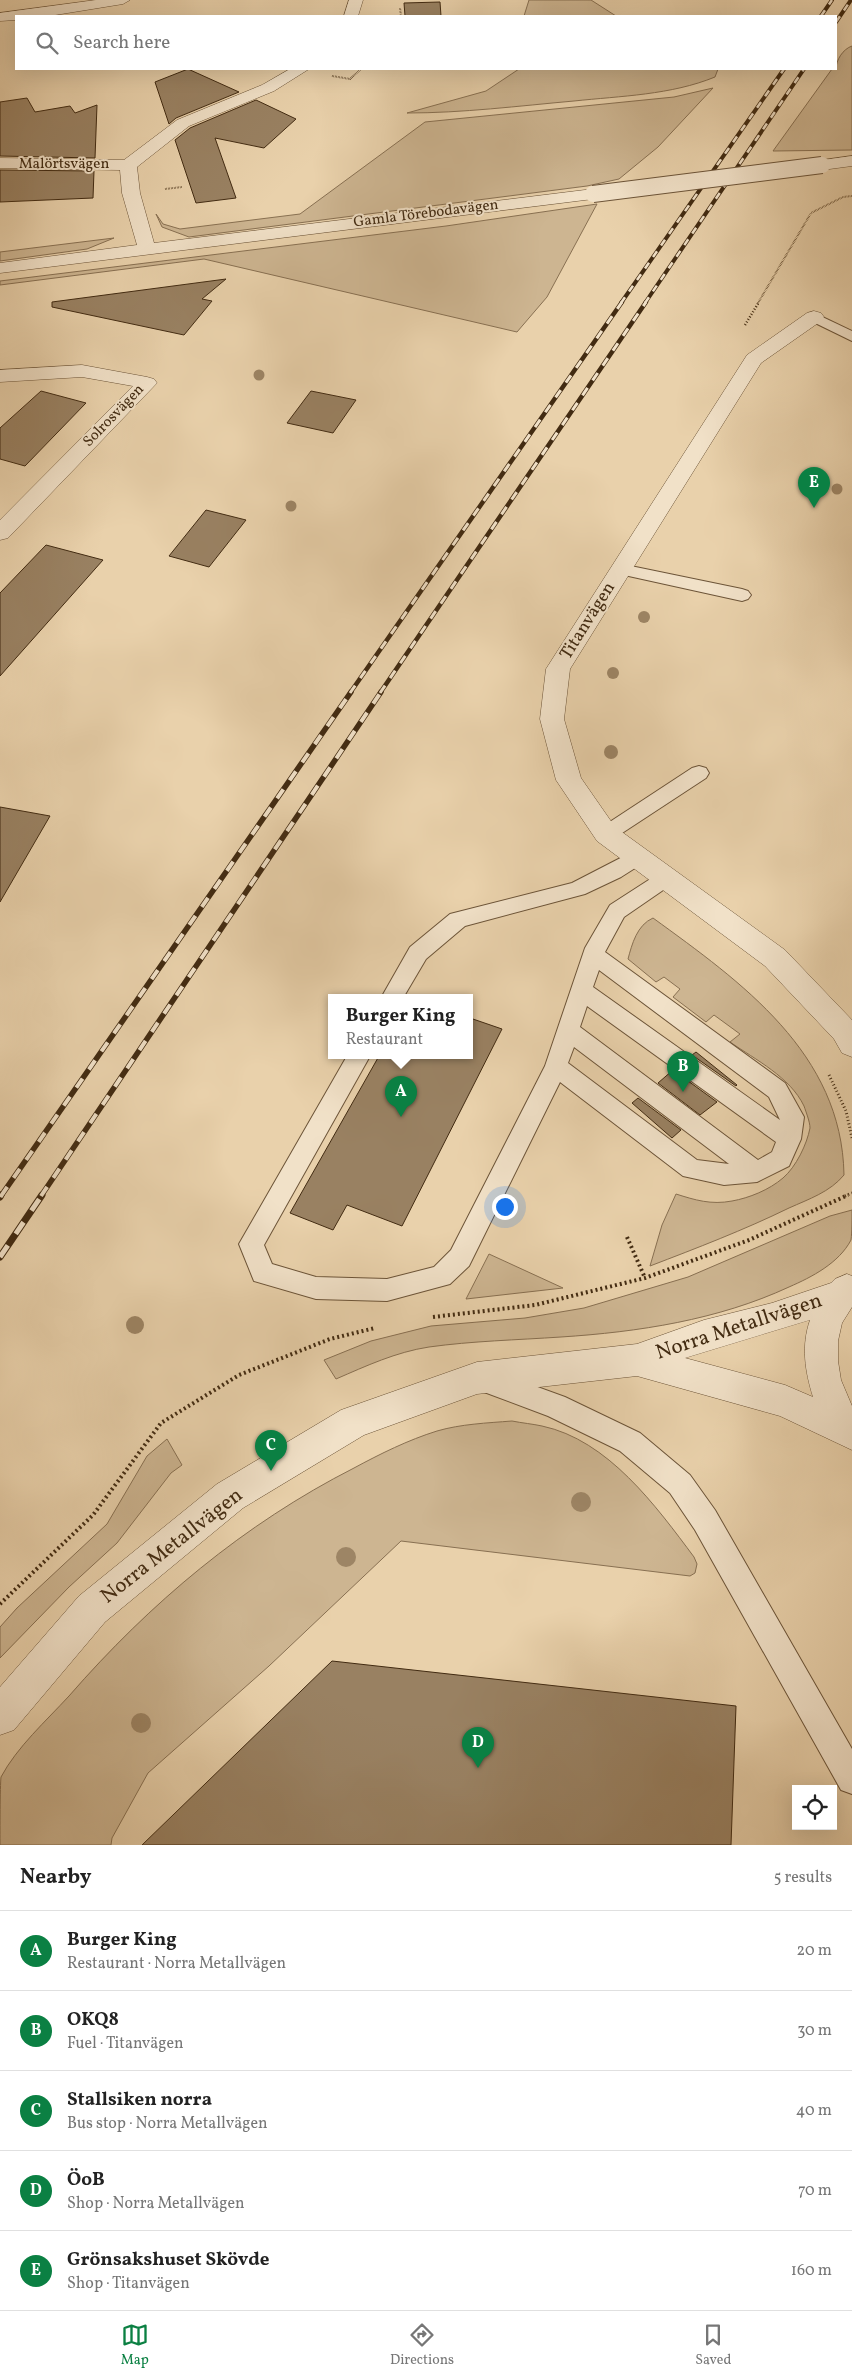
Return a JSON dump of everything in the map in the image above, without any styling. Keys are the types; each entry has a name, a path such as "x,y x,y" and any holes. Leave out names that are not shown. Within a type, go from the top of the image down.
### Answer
{"street":[{"path":"21,15 123,0"},
{"path":"352,15 356,0"},
{"path":"0,17 15,16"},
{"name":"Malörtsvägen","path":"0,163 128,165 183,123 268,88 299,70"},
{"name":"Gamla Törebodavägen","path":"0,268 852,161"},
{"name":"Malörtsvägen","path":"128,165 131,193 146,249"},
{"name":"Titanvägen","path":"814,317 754,359 558,669 552,719 569,780 606,834 664,879 775,958 849,1036"},
{"name":"Solrosvägen","path":"0,376 82,371 147,383 0,533"},
{"path":"846,1290 831,1309 825,1324 820,1358 828,1395 850,1434"},
{"name":"Norra Metallvägen","path":"0,1716 92,1609 230,1496 353,1422 477,1378 638,1360 704,1335 772,1318 846,1290"},
{"name":"Norra Metallvägen","path":"638,1360 785,1401 850,1434"}],"lane":[{"path":"814,317 852,319"},
{"path":"814,317 852,337"},
{"path":"621,569 742,596"},
{"path":"606,834 699,773"},
{"path":"394,994 418,953 458,920 578,889 614,872 636,858"},
{"path":"358,1059 251,1244 263,1273 316,1288 387,1290 441,1276 460,1258 556,1066 593,954 617,911 664,879"},
{"path":"556,1066 691,1169 724,1174 757,1172 781,1159 789,1139 792,1116 777,1090 593,954"},
{"path":"581,990 789,1139"},
{"path":"568,1030 757,1172"},
{"path":"477,1378 556,1406 630,1442 680,1484 705,1520 852,1779"}],"path":[{"path":"400,8 402,15"},
{"path":"743,328 811,213 842,198 852,196"},
{"path":"826,1068 846,1111 852,1138"},
{"path":"427,1317 535,1305 645,1278 749,1240 852,1193"},
{"path":"626,1236 645,1278"},
{"path":"0,1604 93,1515 161,1423 240,1375 330,1339 378,1327"}],"shaded area":[{"path":"529,0 591,0 614,15 524,15"},
{"path":"852,46 852,150 773,151 831,70 837,70 837,62 846,50"},
{"path":"518,70 718,70 715,77 698,83 646,94 490,109 407,113 486,91"},
{"path":"713,88 658,147 619,179 587,186 189,237 162,227 156,214 163,224 180,229 300,214 425,122 674,97"},
{"path":"597,204 547,297 517,332 204,259 0,285 0,281 446,226"},
{"path":"114,238 87,249 0,261 0,252"},
{"path":"653,918 720,968 752,995 781,1025 806,1057 826,1092 839,1132 844,1175 826,1191 812,1198 703,1246 650,1266 662,1225 676,1194 703,1201 724,1202 759,1193 783,1178 792,1168 804,1148 810,1128 804,1106 790,1086 771,1070 730,1042 740,1034 714,1015 706,1022 673,997 680,989 664,977 656,982 628,959 633,941 639,930 647,921"},
{"path":"852,1210 851,1240 839,1256 816,1274 762,1298 706,1316 619,1332 478,1342 417,1349 370,1364 336,1379 324,1360 371,1341 431,1326 525,1318 584,1308 688,1277 830,1216"},
{"path":"489,1254 563,1288 466,1299"},
{"path":"512,1421 542,1426 566,1434 588,1445 609,1460 647,1497 664,1517 694,1557 697,1564 695,1573 690,1576 401,1541 269,1666 148,1773 112,1838 111,1845 0,1845 1,1777 15,1755 132,1629 201,1568 274,1514 313,1490 394,1448 446,1429 474,1424"},
{"path":"167,1439 182,1465 171,1473 117,1543 69,1587 0,1658 0,1627 17,1608 107,1524 147,1456"}],"building":[{"path":"440,2 441,15 405,15 404,3"},
{"path":"185,70 190,70 239,92 176,118 169,124 155,82"},
{"path":"27,98 35,112 70,106 75,113 97,105 95,158 0,156 0,102"},
{"path":"256,100 296,119 264,148 215,138 236,198 196,203 175,140 190,128"},
{"path":"0,170 94,171 93,198 0,202"},
{"path":"226,279 202,299 212,301 184,335 52,307 52,302"},
{"path":"41,391 86,403 25,466 0,459 0,428"},
{"path":"311,391 356,400 333,433 287,423"},
{"path":"206,510 246,520 209,567 169,556"},
{"path":"46,545 103,560 0,676 0,593"},
{"path":"0,807 50,816 0,902"},
{"path":"473,1019 502,1029 402,1226 347,1205 333,1230 290,1213 377,1059 473,1059"},
{"path":"696,1052 737,1085 692,1055"},
{"path":"673,1070 717,1102 700,1115 658,1083"},
{"path":"638,1098 681,1130 672,1138 632,1103"},
{"path":"332,1661 736,1706 731,1845 142,1845"}],"railway":[{"path":"822,15 832,0"},
{"path":"837,21 851,0"},
{"path":"621,303 783,70"},
{"path":"645,303 803,70"},
{"path":"350,693 622,302"},
{"path":"380,693 646,302"},
{"path":"1,1196 351,692"},
{"path":"41,1196 381,692"},
{"path":"0,1257 42,1195"}],"place":[{"name":"Grönsakshuset Skövde","path":"814,508"},
{"name":"OKQ8","path":"683,1092"},
{"name":"Burger King","path":"401,1117"},
{"name":"Stallsiken norra","path":"271,1471"},
{"name":"ÖoB","path":"478,1768"}]}
